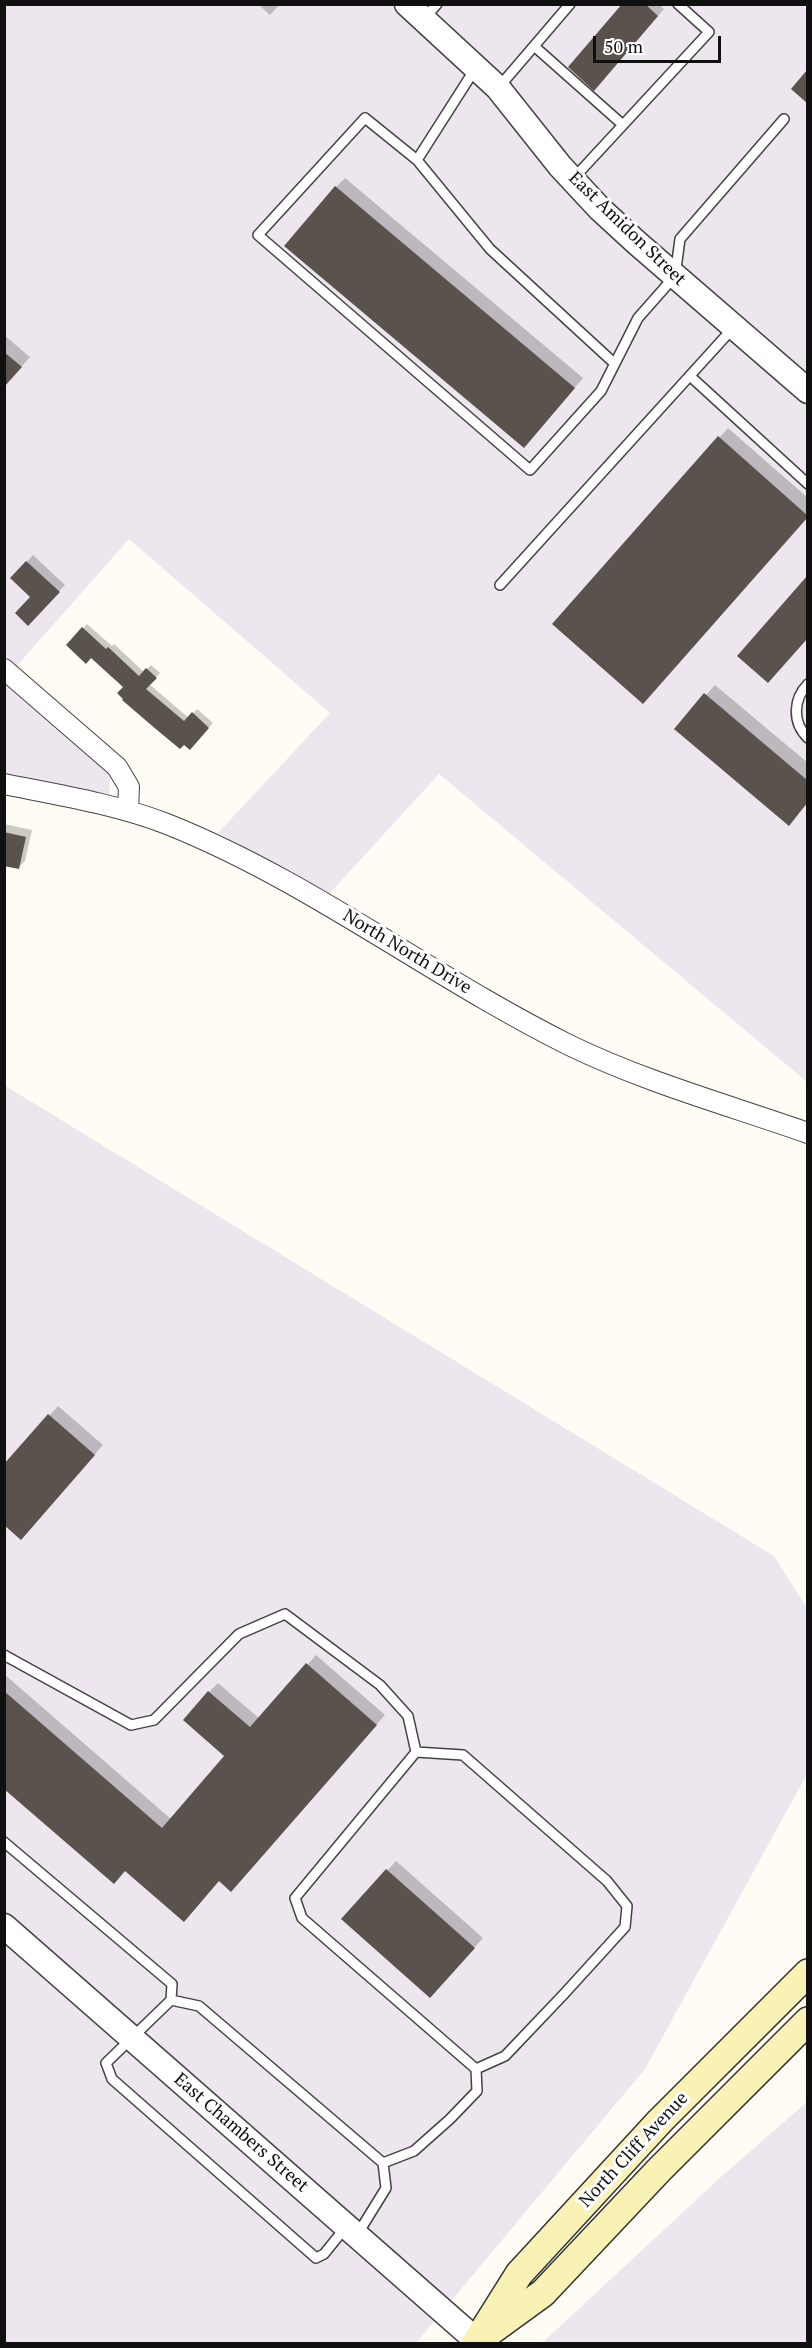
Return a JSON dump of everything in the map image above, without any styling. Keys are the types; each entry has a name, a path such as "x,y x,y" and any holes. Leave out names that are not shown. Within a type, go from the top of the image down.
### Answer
{"main road":[{"name":"North Cliff Avenue","path":"476,2342 526,2265 660,2121 807,1973"},
{"name":"North Cliff Avenue","path":"476,2342 543,2293 683,2146 807,2021"}],"street":[{"name":"East Amidon Street","path":"423,9 498,87 600,209 807,391"},
{"path":"4,669 117,767 129,787 128,810"},
{"name":"North North Drive","path":"4,784 128,810 177,828 247,860 305,891 510,1014 570,1045 623,1068 807,1132"},
{"name":"East Chambers Street","path":"4,1926 352,2230 476,2342"}],"lane":[{"path":"498,87 570,4"},
{"path":"573,179 709,32 678,4"},
{"path":"534,46 623,125"},
{"path":"417,160 476,66"},
{"path":"614,363 490,249 417,160 365,118 258,236 530,470 601,391 638,318 675,276 680,238 784,119"},
{"path":"500,585 734,327"},
{"path":"690,376 807,484"},
{"path":"807,684 799,693 795,710 801,732 807,738"},
{"path":"4,1655 131,1725 154,1720 239,1634 285,1614 380,1685 408,1716 417,1752"},
{"path":"383,2163 414,2151 450,2119 477,2091 476,2070 302,1918 296,1898 417,1752"},
{"path":"417,1752 463,1755 607,1881 627,1906 625,1927 564,1994 505,2055 476,2070"},
{"path":"4,1842 172,1984 171,2000 106,2063 112,2079 316,2258 324,2254 352,2230 386,2188 383,2163 199,2006 171,2000"}],"shaded area":[{"path":"802,4 807,9 807,1082 439,774 329,894 218,833 330,713 129,539 16,667 5,657 5,5"},
{"path":"4,682 110,775 109,799 5,779"},
{"path":"4,1085 774,1556 807,1608 807,1774 645,2069 416,2343 5,2343"},
{"path":"807,2102 807,2343 542,2343 722,2176"}],"building":[{"path":"622,4 645,4 658,16 594,91 568,67"},
{"path":"807,70 807,103 791,89"},
{"path":"335,186 575,388 524,448 284,246"},
{"path":"4,352 22,367 4,387"},
{"path":"718,436 807,515 807,518 643,704 552,624"},
{"path":"26,561 60,592 28,626 15,613 30,597 10,578"},
{"path":"807,576 807,639 768,683 737,656"},
{"path":"82,627 139,676 146,668 157,678 146,689 184,721 192,712 209,728 190,750 184,745 180,749 122,700 117,693 123,687 91,658 86,664 66,645"},
{"path":"704,693 807,780 807,803 789,826 674,729"},
{"path":"4,832 26,837 19,869 4,866"},
{"path":"48,1414 95,1455 21,1540 4,1525 4,1464"},
{"path":"306,1663 377,1725 231,1892 219,1881 184,1922 125,1871 114,1884 4,1789 4,1691 162,1828 224,1756 183,1720 208,1691 250,1727"},
{"path":"386,1869 475,1948 430,1998 341,1919"}]}
